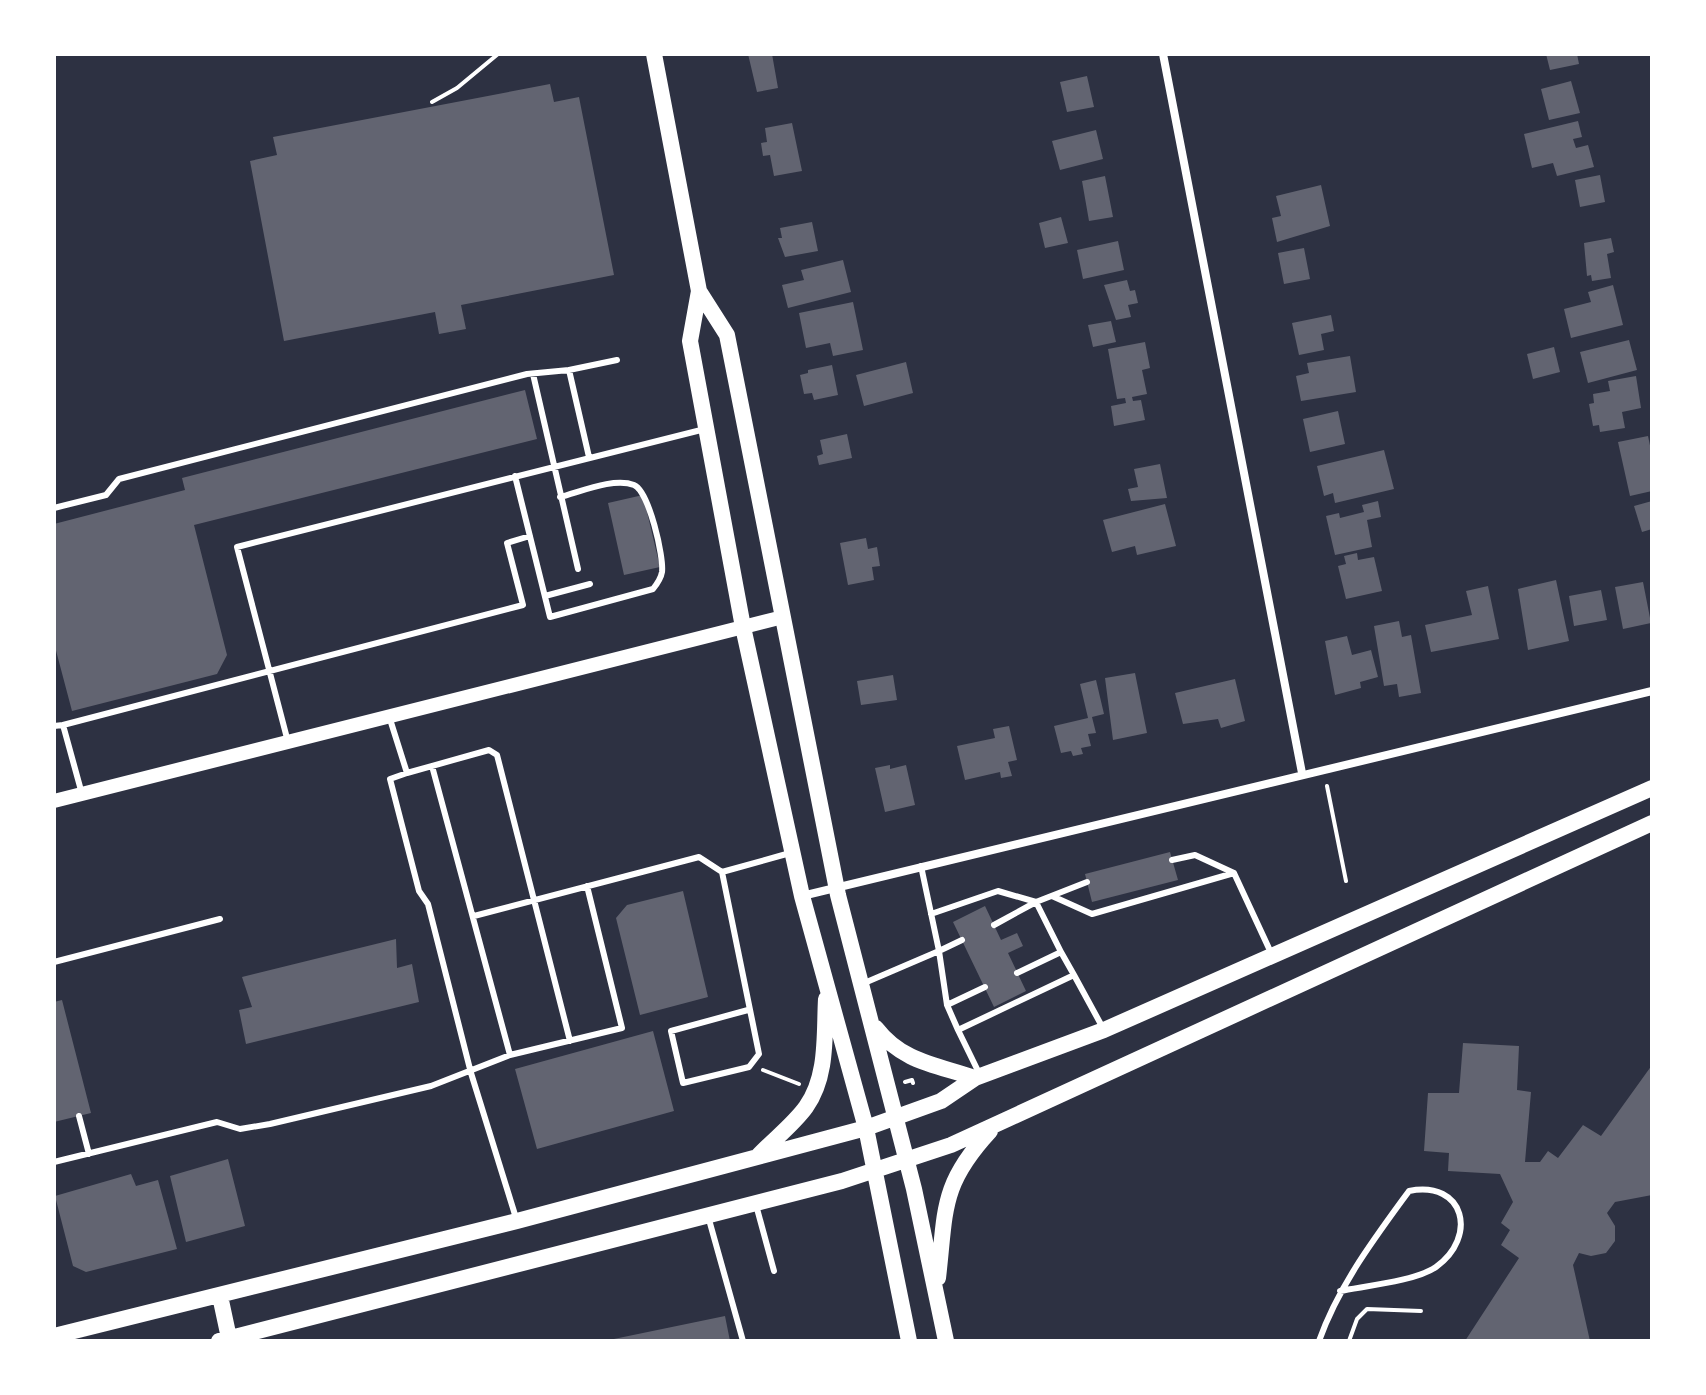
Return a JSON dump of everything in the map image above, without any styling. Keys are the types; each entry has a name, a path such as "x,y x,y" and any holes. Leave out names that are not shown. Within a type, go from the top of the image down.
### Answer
{"main road":[{"path":"654,54 699,291 690,341 743,627 802,896 866,1128 909,1341"},
{"path":"699,291 727,335 837,887 907,1160 946,1341"},
{"path":"54,1336 517,1221 866,1128 941,1101 978,1077 1104,1030 1652,788"},
{"path":"220,1296 226,1340 756,1204 907,1160 996,1124 1652,823"},
{"path":"756,1157 805,1109 821,1077 827,985"},
{"path":"872,1021 899,1052 926,1065 978,1077"},
{"path":"937,1294 943,1211 949,1190 963,1162 996,1124"}],"street":[{"path":"1163,54 1302,773"},
{"path":"54,801 783,617"},
{"path":"802,896 1302,773 1552,718 1652,691"}],"lane":[{"path":"54,508 106,495 119,479 533,374 617,360"},
{"path":"569,370 589,457"},
{"path":"533,374 578,569"},
{"path":"288,742 237,547 706,429"},
{"path":"515,476 550,617 653,589 662,575 655,530 641,489 634,484 611,485 560,497"},
{"path":"54,726 523,605 507,543 530,536"},
{"path":"545,596 590,584"},
{"path":"389,716 407,773"},
{"path":"63,725 82,794"},
{"path":"517,1221 471,1073 428,904 419,891 390,779 489,750 497,755 570,1041"},
{"path":"432,766 510,1055"},
{"path":"722,872 793,852"},
{"path":"1172,860 1195,855 1234,873 1272,955"},
{"path":"474,916 699,857 722,872 759,1054 749,1067 683,1083 671,1031 748,1010"},
{"path":"921,866 947,1005 978,1077"},
{"path":"1052,896 1092,914 1234,873"},
{"path":"994,925 1036,902 1087,882"},
{"path":"54,1162 217,1122 240,1129 270,1124 471,1073 510,1055 622,1028 587,886"},
{"path":"931,914 998,891 1036,902 1104,1030"},
{"path":"54,962 220,919"},
{"path":"862,984 962,940"},
{"path":"1017,973 1061,952"},
{"path":"958,1030 1074,975"},
{"path":"947,1005 985,987"},
{"path":"79,1116 89,1154"},
{"path":"1319,1341 1340,1291 1409,1191 1427,1189 1454,1200 1460,1209 1458,1237 1435,1268 1340,1291"},
{"path":"756,1204 774,1271"},
{"path":"708,1216 743,1341"}],"path":[{"path":"432,102 457,88 498,54"},
{"path":"1327,786 1346,881"},
{"path":"763,1070 801,1085"},
{"path":"905,1082 912,1080 913,1083"},
{"path":"1349,1341 1357,1319 1367,1309 1421,1311"}],"building":[{"path":"748,54 772,54 778,88 757,92"},
{"path":"1546,54 1577,54 1579,64 1550,70"},
{"path":"1087,76 1094,107 1067,112 1060,82"},
{"path":"1571,81 1580,113 1549,120 1541,89"},
{"path":"550,84 554,102 579,97 614,275 461,305 466,329 439,334 435,312 284,341 250,161 277,155 273,137"},
{"path":"1578,121 1582,137 1573,139 1576,148 1588,145 1594,167 1557,176 1553,163 1532,168 1524,134"},
{"path":"792,123 802,171 774,176 770,155 763,156 761,143 767,142 765,128"},
{"path":"1096,130 1103,159 1060,170 1052,141"},
{"path":"1600,175 1605,202 1580,207 1575,180"},
{"path":"1105,176 1113,217 1089,221 1082,181"},
{"path":"1321,185 1330,226 1277,242 1272,218 1281,216 1276,196"},
{"path":"1061,217 1068,243 1045,248 1039,223"},
{"path":"812,222 818,251 785,257 778,238 782,238 780,228"},
{"path":"1611,238 1614,252 1607,254 1611,278 1592,281 1591,275 1587,276 1584,243"},
{"path":"1118,241 1124,270 1083,279 1077,250"},
{"path":"1304,248 1310,279 1284,284 1278,253"},
{"path":"843,260 851,292 788,308 782,285 804,280 801,270"},
{"path":"1127,280 1130,291 1135,290 1138,303 1128,305 1131,317 1116,320 1104,285"},
{"path":"1613,285 1623,325 1571,338 1564,309 1591,302 1588,292"},
{"path":"853,302 863,350 833,356 830,343 806,348 799,313"},
{"path":"1331,315 1334,331 1321,334 1324,350 1299,355 1292,323"},
{"path":"1111,321 1116,342 1093,347 1088,325"},
{"path":"1629,340 1637,370 1588,383 1580,352"},
{"path":"1145,342 1150,368 1142,370 1147,394 1132,397 1133,401 1141,400 1145,420 1114,426 1111,406 1126,403 1125,398 1117,399 1108,349"},
{"path":"1554,347 1560,372 1533,379 1527,354"},
{"path":"1350,356 1356,392 1301,401 1296,376 1309,373 1307,363"},
{"path":"906,362 913,393 864,406 856,375"},
{"path":"832,365 838,395 814,400 812,393 804,394 800,375"},
{"path":"1636,376 1641,408 1622,412 1625,428 1600,432 1599,425 1593,426 1589,404 1594,403 1593,394 1610,391 1608,381"},
{"path":"525,390 537,439 194,525 227,655 217,674 72,711 54,643 54,524 185,490 182,478"},
{"path":"1338,411 1345,444 1310,452 1303,419"},
{"path":"847,434 852,458 819,465 817,456 823,454 820,440"},
{"path":"1648,436 1652,455 1652,491 1630,496 1618,442"},
{"path":"1384,450 1394,489 1335,503 1333,493 1324,496 1317,466"},
{"path":"1160,464 1167,498 1131,501 1128,489 1138,487 1134,469"},
{"path":"643,495 660,567 624,575 608,503"},
{"path":"1378,501 1381,517 1367,520 1372,547 1335,555 1326,516 1339,513 1340,518 1364,512 1362,505"},
{"path":"1652,501 1652,529 1642,532 1634,506"},
{"path":"1165,504 1176,546 1137,555 1135,546 1112,552 1103,520"},
{"path":"866,538 868,549 877,547 880,566 872,567 874,580 848,585 840,543"},
{"path":"1357,553 1358,560 1374,557 1382,591 1346,599 1338,566 1346,564 1344,556"},
{"path":"1556,580 1569,641 1528,650 1518,589"},
{"path":"1643,582 1651,623 1623,629 1615,587"},
{"path":"1488,586 1499,639 1431,652 1425,625 1472,615 1466,591"},
{"path":"1601,590 1607,620 1574,626 1569,596"},
{"path":"1399,621 1402,637 1411,635 1421,693 1399,697 1397,684 1384,686 1374,626"},
{"path":"1347,636 1352,655 1371,650 1378,677 1360,682 1361,688 1335,695 1325,641"},
{"path":"1135,673 1147,733 1113,740 1105,678"},
{"path":"893,675 897,700 861,705 857,681"},
{"path":"1235,679 1245,721 1221,728 1218,719 1183,724 1175,693"},
{"path":"1096,680 1104,714 1092,717 1096,733 1088,734 1091,746 1081,748 1083,754 1073,756 1071,751 1061,753 1054,726 1088,718 1080,684"},
{"path":"1009,726 1017,760 1008,762 1012,776 1001,778 1000,772 965,780 957,746 995,738 993,729"},
{"path":"890,765 890,769 906,765 915,805 885,812 875,768"},
{"path":"1170,852 1178,880 1092,902 1085,874"},
{"path":"683,891 708,997 640,1015 616,918 627,905"},
{"path":"985,906 1001,940 1017,933 1023,946 1008,953 1026,991 994,1007 953,922"},
{"path":"396,939 397,968 412,964 419,1002 246,1044 239,1010 252,1007 242,977"},
{"path":"62,1000 91,1113 54,1122 54,1002"},
{"path":"653,1031 674,1111 537,1149 515,1069"},
{"path":"1463,1043 1519,1046 1517,1090 1531,1092 1525,1162 1540,1162 1548,1151 1558,1158 1583,1125 1601,1136 1652,1065 1652,1195 1615,1202 1607,1213 1615,1226 1615,1241 1606,1253 1591,1256 1579,1253 1573,1265 1590,1341 1465,1341 1519,1258 1501,1245 1510,1230 1501,1223 1513,1202 1500,1174 1448,1171 1449,1153 1424,1151 1428,1093 1459,1093"},
{"path":"228,1159 245,1226 186,1242 170,1176"},
{"path":"131,1174 136,1186 158,1180 177,1249 86,1272 73,1266 55,1196"},
{"path":"725,1316 730,1341 609,1341 609,1340"}]}
